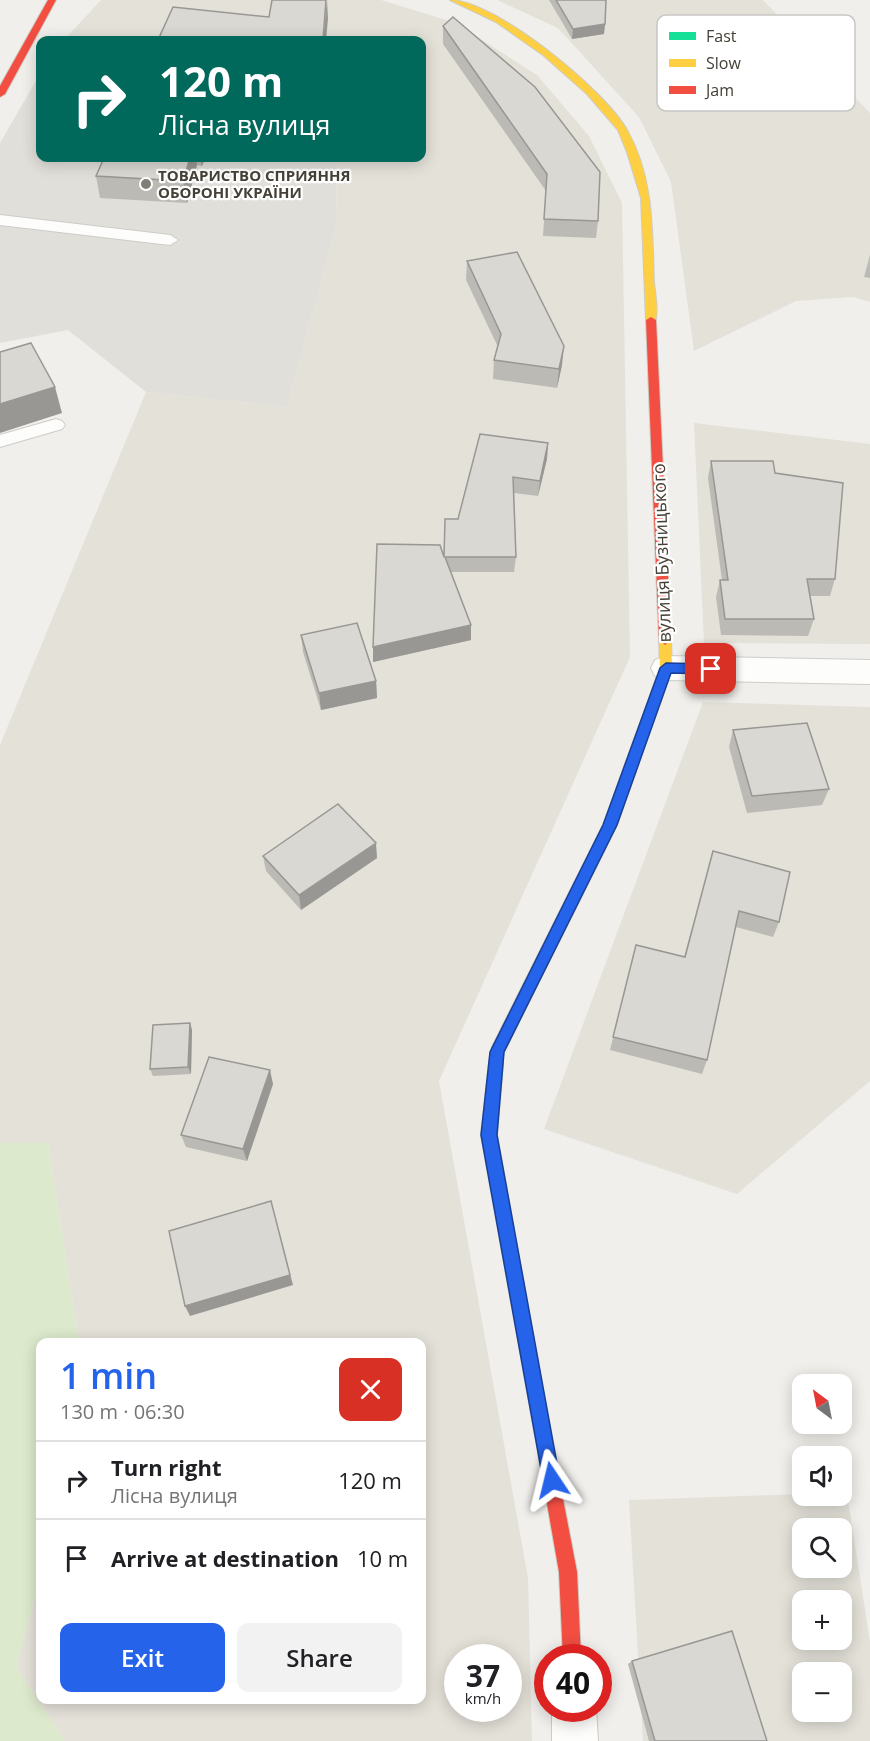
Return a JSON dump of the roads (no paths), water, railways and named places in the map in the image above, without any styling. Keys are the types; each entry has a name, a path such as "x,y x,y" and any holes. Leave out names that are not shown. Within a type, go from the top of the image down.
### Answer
{"street":[{"path":"0,94 52,0"},
{"name":"вулиця Бузницького","path":"454,0 469,4 515,31 579,79 624,130 646,198 666,668 610,825 497,1052 489,1135 568,1572 571,1644"},
{"path":"666,668 870,672"},
{"path":"574,1722 575,1741"}],"lane":[{"path":"0,220 170,240"},
{"path":"0,441 56,425"}],"place":[{"name":"ТОВАРИСТВО СПРИЯННЯ ОБОРОНІ УКРАЇНИ","path":"146,184"}]}
